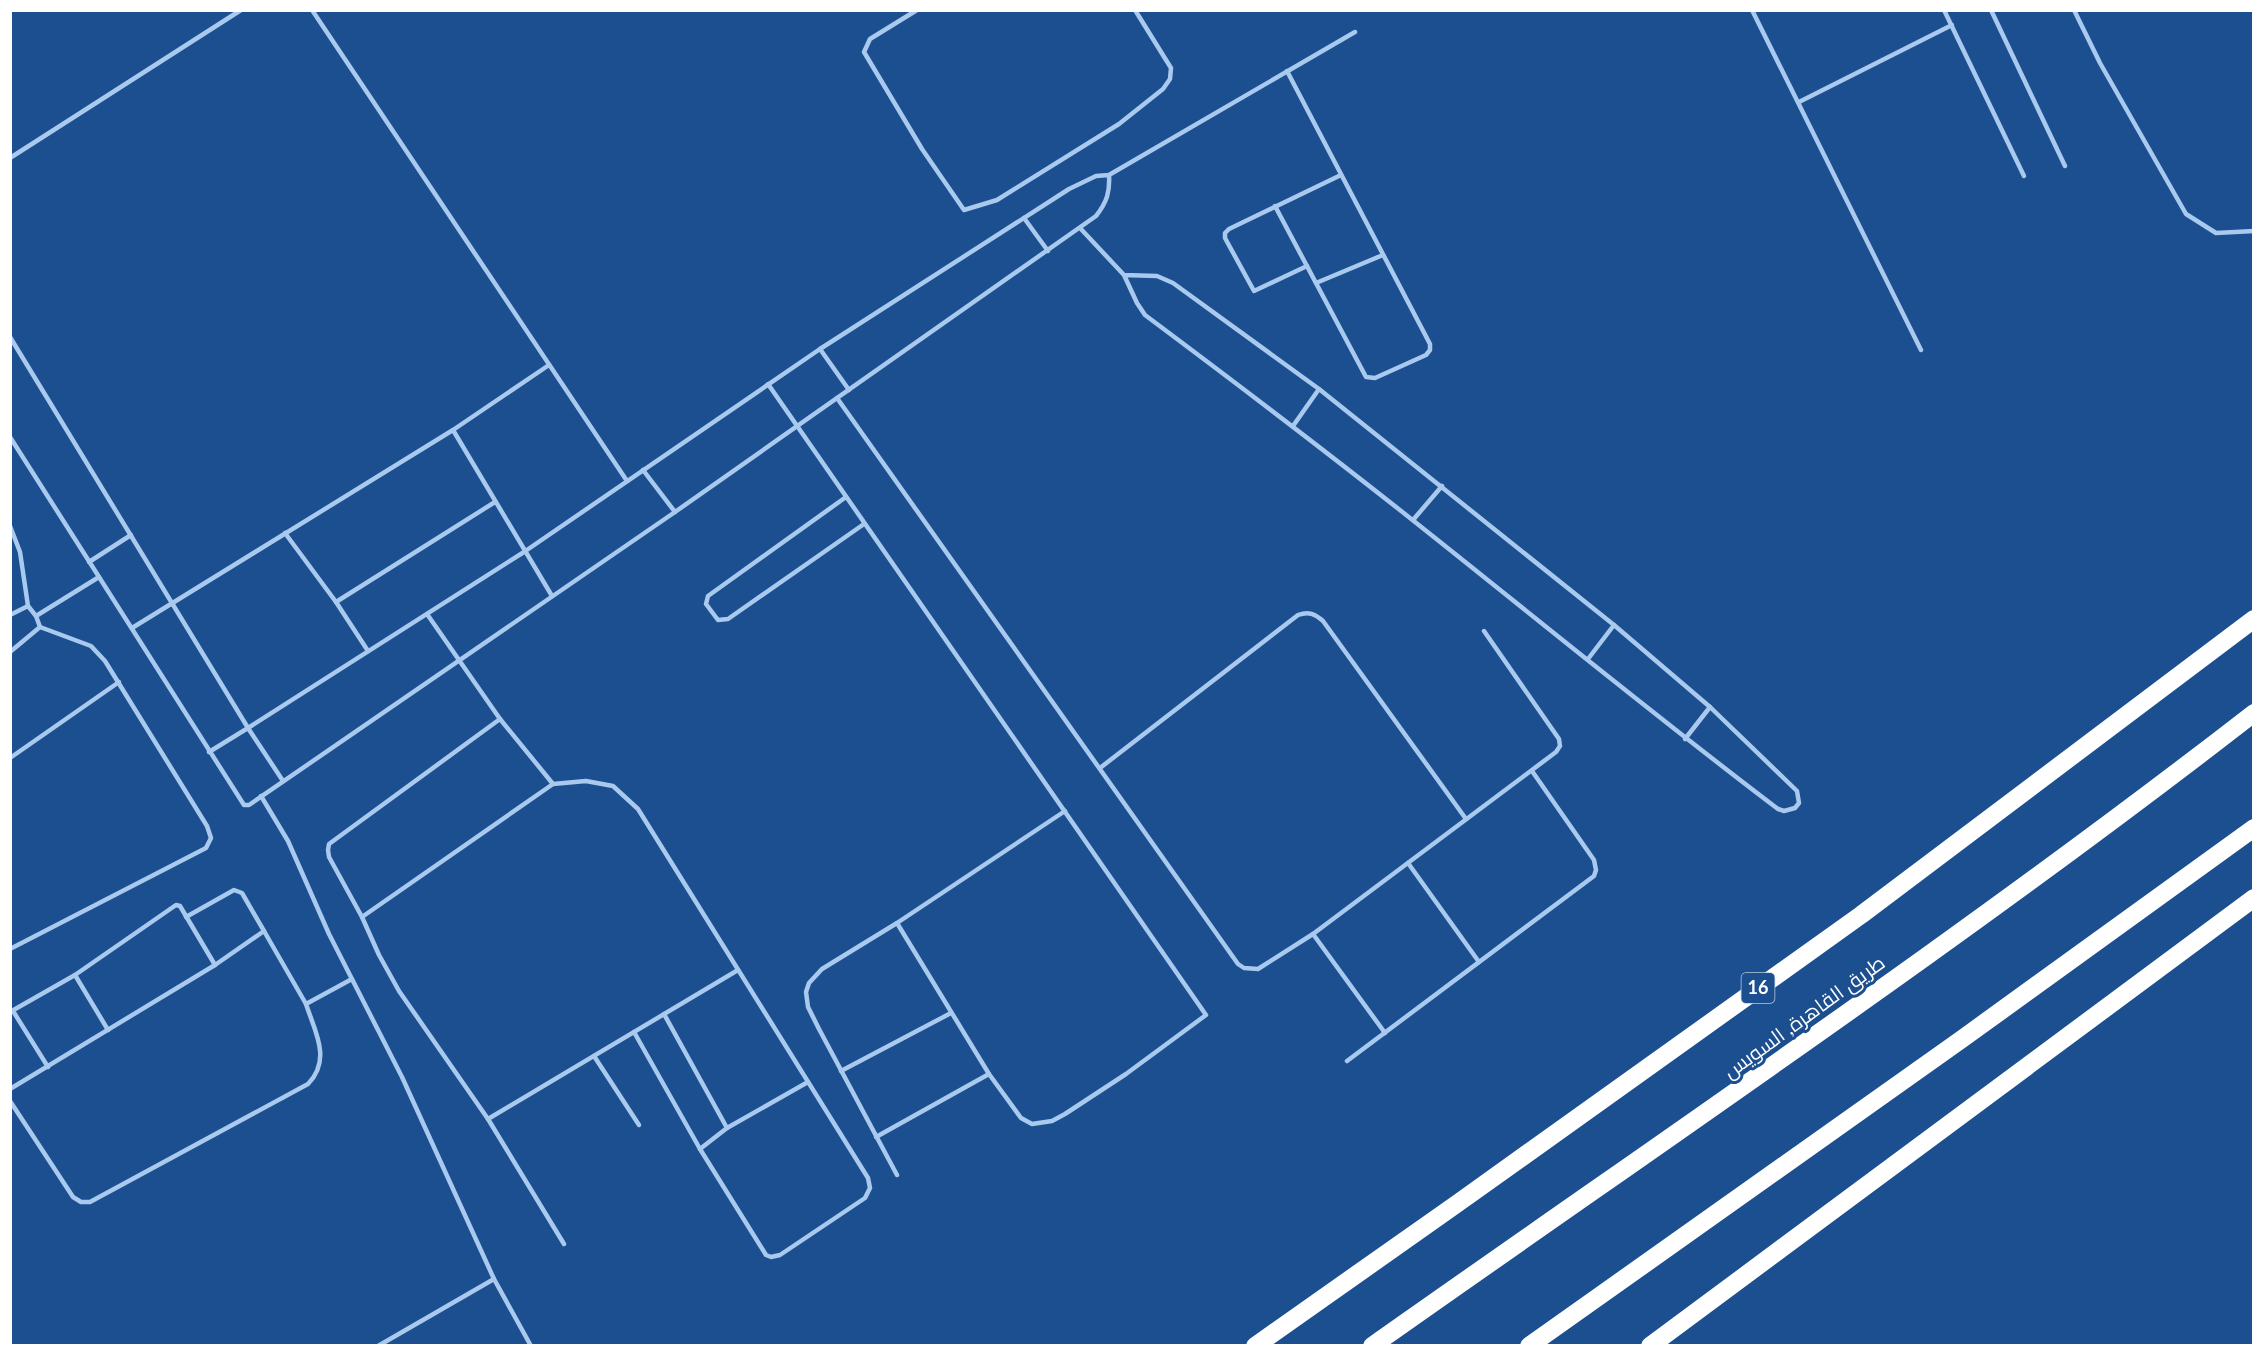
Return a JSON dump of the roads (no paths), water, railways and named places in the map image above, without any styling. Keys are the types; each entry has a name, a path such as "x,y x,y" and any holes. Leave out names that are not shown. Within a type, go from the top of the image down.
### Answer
{"highway":[{"name":"16","path":"1255,1346 1861,915 2253,619"},
{"name":"طريق القاهرة, السويس","path":"1372,1346 1752,1082 1940,947 2176,773 2253,713"},
{"path":"1529,1346 1953,1046 2253,828"},
{"path":"1650,1346 2253,898"}],"lane":[{"path":"10,158 241,10"},
{"path":"312,10 627,481"},
{"path":"917,10 870,39 864,52 921,149 964,210 997,200 1119,124 1163,89 1170,79 1171,68 1135,10"},
{"path":"1752,10 1920,350"},
{"path":"1944,10 2024,176"},
{"path":"1991,10 2065,166"},
{"path":"2074,10 2100,63 2186,214 2216,233 2253,231"},
{"path":"1799,102 1952,25"},
{"path":"209,752 524,552 820,349 1024,218 1082,182 1096,176 1109,175 1355,32"},
{"path":"1275,206 1364,375 1375,378 1426,355 1430,347 1287,71"},
{"path":"10,437 209,752 244,805 249,805 675,512 1080,228 1105,206 1110,193 1109,175"},
{"path":"1307,266 1257,291 1253,290 1225,238 1225,233 1229,228 1341,175"},
{"path":"1024,218 1048,251"},
{"path":"1080,228 1124,275 1145,315 1413,520 1685,739 1778,809 1790,811 1795,808 1799,802 1797,791 1710,706 1442,486 1319,389 1173,283 1157,276 1124,275"},
{"path":"1316,283 1383,255"},
{"path":"10,337 248,728 283,781"},
{"path":"820,349 849,390"},
{"path":"132,628 453,430 549,365"},
{"path":"768,384 1206,1015 1126,1074 1052,1121 1032,1124 1021,1118 989,1074 897,923"},
{"path":"1293,426 1319,389"},
{"path":"837,398 1238,964 1245,968 1258,969 1313,934 1556,752 1560,746 1559,739 1484,632"},
{"path":"453,430 552,596"},
{"path":"643,470 675,512"},
{"path":"1413,520 1442,486"},
{"path":"846,496 708,596 706,602 711,611 718,620 728,619 864,524"},
{"path":"336,602 495,502"},
{"path":"10,526 20,552 28,606 36,616 40,627 91,646 119,681 207,826 211,838 206,848 10,949"},
{"path":"285,533 336,602 368,651"},
{"path":"89,562 131,535"},
{"path":"36,616 99,577"},
{"path":"10,615 28,606"},
{"path":"1100,768 1298,615 1306,612 1316,615 1323,621 1466,819"},
{"path":"427,614 501,719 553,784"},
{"path":"1588,659 1614,625"},
{"path":"10,652 40,627"},
{"path":"10,758 119,681"},
{"path":"1685,739 1710,706"},
{"path":"501,719 329,844 327,850 399,991 488,1119 564,1244"},
{"path":"1347,1061 1594,876 1596,870 1593,860 1532,771"},
{"path":"363,917 553,784 586,781 613,786 638,809 868,1178 870,1188 865,1198 780,1255 771,1257 766,1255 700,1149 634,1032"},
{"path":"261,796 288,841 351,979 402,1077 494,1279 531,1346"},
{"path":"897,1175 808,1007 807,987 822,969 897,923 1065,811"},
{"path":"1408,863 1479,962"},
{"path":"10,1101 73,1197 81,1202 90,1202 308,1084 317,1074 321,1060 319,1045 306,1004 242,893 234,890 186,917"},
{"path":"48,1067 12,1012 75,975 175,906 180,906 215,965"},
{"path":"10,1089 215,965 264,931"},
{"path":"1313,934 1385,1033"},
{"path":"488,1119 738,970"},
{"path":"75,975 108,1030"},
{"path":"306,1004 351,979"},
{"path":"841,1071 951,1013"},
{"path":"664,1014 728,1128"},
{"path":"594,1056 639,1125"},
{"path":"876,1137 989,1074"},
{"path":"700,1149 728,1128 808,1082"},
{"path":"378,1346 494,1279"}]}
